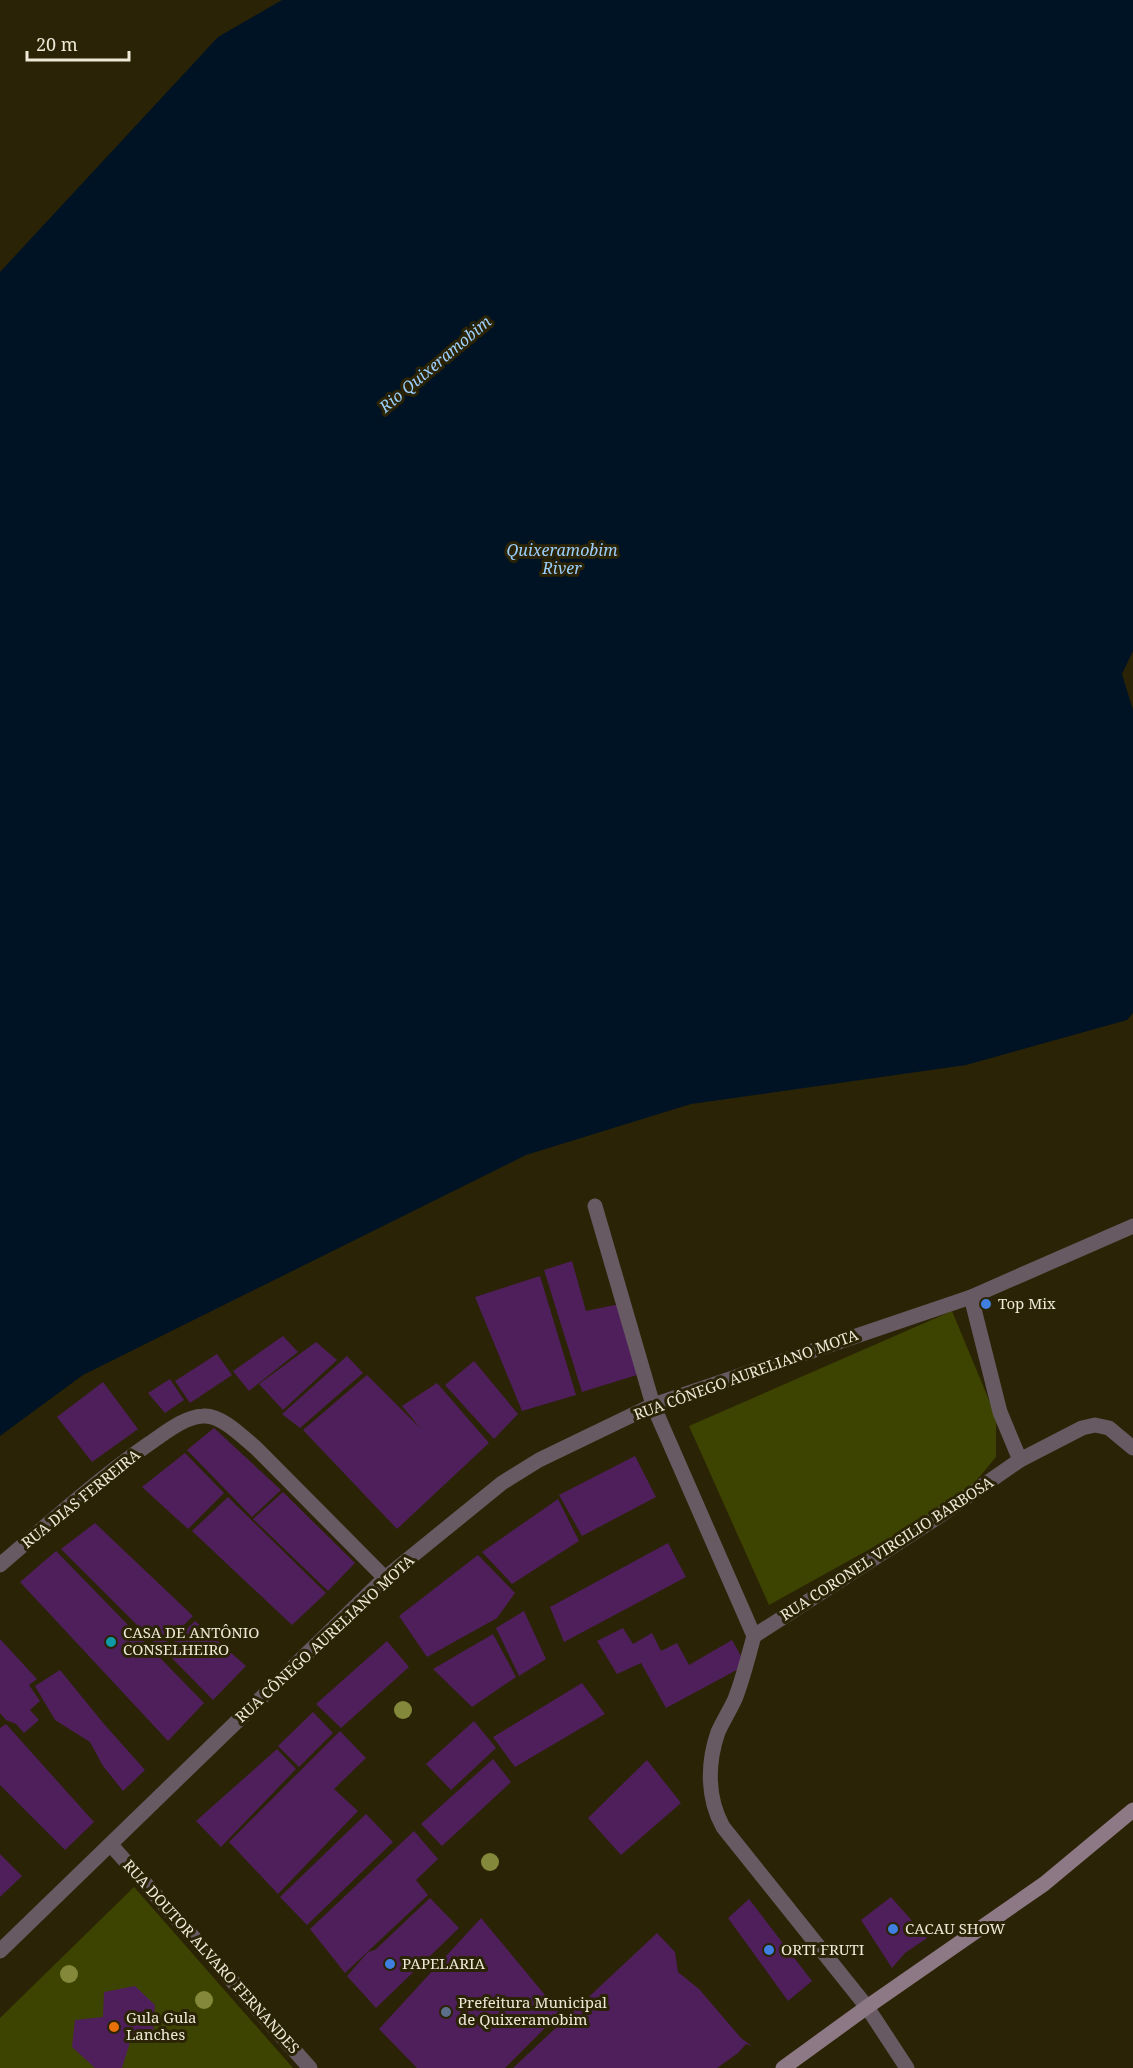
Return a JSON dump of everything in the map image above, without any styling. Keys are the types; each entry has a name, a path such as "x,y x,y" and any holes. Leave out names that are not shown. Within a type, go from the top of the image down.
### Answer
{"street":[{"path":"595,1206 653,1406 754,1636 736,1697 719,1732 710,1765 716,1814 723,1827 867,2007 907,2068"},
{"name":"RUA CÔNEGO AURELIANO MOTA","path":"0,1951 385,1578 502,1483 539,1460 653,1406 970,1297 1133,1226"},
{"path":"970,1297 1000,1412 1020,1460"},
{"name":"RUA DIAS FERREIRA","path":"0,1565 111,1471 183,1422 204,1415 220,1420 235,1430 385,1578"},
{"name":"RUA CORONEL VIRGILIO BARBOSA","path":"754,1636 935,1519 1020,1460 1082,1428 1095,1425 1109,1428 1133,1448"},
{"path":"783,2068 1044,1884 1133,1810"},
{"name":"RUA DOUTOR ALVARO FERNANDES","path":"111,1845 310,2068"}],"green space":[{"path":"952,1311 996,1417 996,1457 962,1498 769,1605 689,1426"},
{"path":"134,1887 293,2068 0,2068 0,2018"}],"water":[{"name":"Quixeramobim River","path":"282,0 1133,0 1133,651 1122,674 1133,710 1133,1013 1127,1020 966,1065 691,1104 526,1155 83,1375 0,1436 0,272 218,37"}],"building":[{"path":"572,1261 586,1311 620,1304 640,1374 582,1392 544,1270"},
{"path":"540,1276 576,1395 522,1411 475,1297"},
{"path":"283,1336 298,1352 249,1391 233,1371"},
{"path":"316,1342 337,1360 283,1410 259,1384"},
{"path":"217,1354 232,1375 190,1403 175,1381"},
{"path":"347,1356 363,1373 300,1428 282,1414"},
{"path":"474,1361 518,1414 494,1439 445,1385"},
{"path":"367,1375 421,1429 402,1406 437,1383 489,1443 397,1529 303,1430"},
{"path":"170,1379 184,1400 165,1413 148,1393"},
{"path":"103,1382 138,1429 92,1462 57,1417"},
{"path":"214,1428 281,1490 252,1517 187,1450"},
{"path":"185,1453 224,1493 188,1529 142,1487"},
{"path":"635,1456 656,1497 582,1536 559,1495"},
{"path":"283,1492 355,1563 328,1591 253,1519"},
{"path":"228,1497 326,1593 292,1625 192,1531"},
{"path":"558,1499 579,1541 512,1584 482,1552"},
{"path":"95,1523 193,1616 160,1648 61,1549"},
{"path":"668,1543 686,1577 564,1642 550,1607"},
{"name":"CASA DE ANTÔNIO CONSELHEIRO","path":"56,1551 204,1703 168,1741 20,1582"},
{"path":"478,1555 515,1593 497,1618 427,1657 399,1616"},
{"path":"524,1611 546,1659 519,1676 496,1628"},
{"path":"195,1621 246,1666 213,1700 165,1651"},
{"path":"623,1628 633,1644 652,1633 661,1651 677,1643 689,1665 732,1640 746,1665 666,1708 641,1663 617,1674 597,1641"},
{"path":"493,1634 516,1677 472,1707 433,1669"},
{"path":"0,1639 37,1679 29,1685 40,1701 30,1710 39,1720 24,1733 0,1713"},
{"path":"387,1641 409,1667 341,1728 316,1704"},
{"path":"60,1670 145,1770 123,1791 103,1766 90,1742 55,1720 35,1686"},
{"path":"582,1683 605,1714 515,1767 493,1737"},
{"path":"313,1712 333,1733 299,1767 278,1746"},
{"path":"474,1721 496,1748 451,1790 426,1764"},
{"path":"6,1724 94,1822 65,1850 0,1785 0,1728"},
{"path":"340,1731 366,1758 334,1789 358,1811 278,1894 229,1842"},
{"path":"277,1749 296,1769 221,1847 196,1821"},
{"path":"493,1759 511,1782 442,1846 421,1824"},
{"path":"647,1760 681,1803 621,1855 588,1818"},
{"path":"366,1814 393,1842 307,1925 280,1897"},
{"path":"414,1831 438,1859 416,1880 428,1895 345,1973 310,1929"},
{"path":"0,1854 22,1876 0,1897"},
{"name":"CACAU SHOW","path":"891,1897 927,1938 905,1953 892,1968 861,1920"},
{"name":"PAPELARIA","path":"430,1898 459,1928 376,2008 347,1976 368,1952 375,1950"},
{"name":"ORTI FRUTI","path":"749,1899 812,1981 788,2001 728,1918"},
{"path":"481,1918 560,2013 505,2068 417,2068 379,2029"},
{"path":"657,1933 675,1952 678,1972 699,1989 741,2038 752,2046 746,2044 738,2053 717,2068 513,2068"},
{"name":"Gula Gula Lanches","path":"135,1986 155,2005 153,2034 130,2042 122,2068 95,2068 72,2047 75,2020 103,2017 104,1992"}],"place":[{"name":"Top Mix","path":"986,1304"},
{"name":"CASA DE ANTÔNIO CONSELHEIRO","path":"111,1642"},
{"name":"CACAU SHOW","path":"893,1929"},
{"name":"ORTI FRUTI","path":"769,1950"},
{"name":"PAPELARIA","path":"390,1964"},
{"name":"Prefeitura Municipal de Quixeramobim","path":"446,2012"},
{"name":"Gula Gula Lanches","path":"114,2027"}],"water label":[{"name":"Rio Quixeramobim","path":"435,364"}]}
